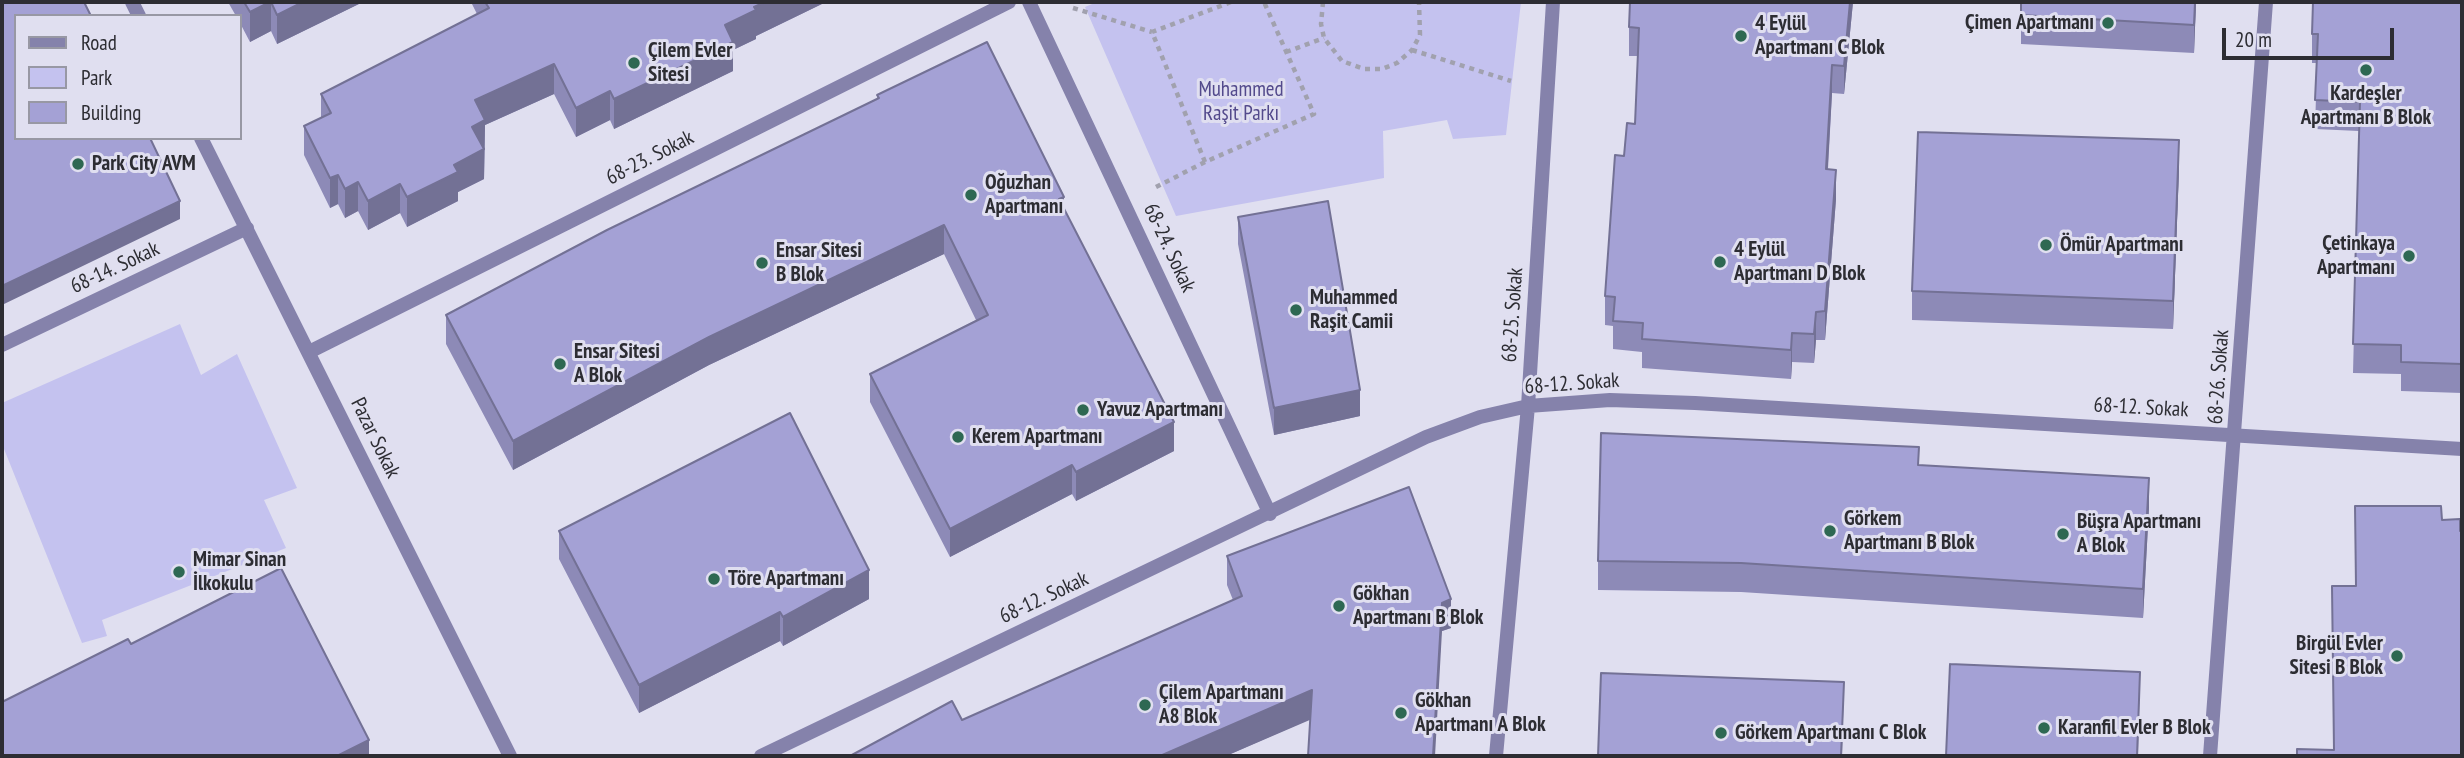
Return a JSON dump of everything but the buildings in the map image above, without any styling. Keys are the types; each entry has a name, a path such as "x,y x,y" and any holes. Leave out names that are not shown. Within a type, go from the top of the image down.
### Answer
{"street":[{"name":"68-23. Sokak","path":"309,352 1009,2"},
{"name":"68-24. Sokak","path":"1029,2 1270,514"},
{"name":"68-25. Sokak","path":"1496,756 1528,406 1553,2"},
{"name":"68-26. Sokak","path":"2210,756 2266,2"},
{"name":"Pazar Sokak","path":"202,140 510,756"},
{"name":"68-14. Sokak","path":"2,345 247,229"},
{"name":"68-12. Sokak","path":"761,756 1426,437 1480,417 1528,406 1610,400 1671,402 2462,449"}],"path":[{"path":"1064,5 1152,32 1231,2"},
{"path":"1125,203 1205,162 1314,114 1264,2"},
{"path":"1323,2 1321,24 1324,38 1342,61 1364,69 1382,69 1397,63 1412,50 1420,35 1419,2"},
{"path":"1152,32 1205,162"},
{"path":"1286,52 1324,38"},
{"path":"1412,50 1548,92"}],"green space":[{"name":"Muhammed Raşit Parkı","path":"1097,2 1521,2 1506,135 1453,139 1447,120 1383,131 1384,178 1176,216 1085,7"},
{"path":"180,324 201,375 237,354 297,488 264,500 286,548 102,620 107,636 82,643 2,444 2,403"}],"place":[{"name":"Çimen Apartmanı","path":"2108,23"},
{"name":"4 Eylül Apartmanı C Blok","path":"1741,36"},
{"name":"Çilem Evler Sitesi","path":"634,63"},
{"name":"Kardeşler Apartmanı B Blok","path":"2366,70"},
{"name":"Park City AVM","path":"78,164"},
{"name":"Oğuzhan Apartmanı","path":"971,195"},
{"name":"Ömür Apartmanı","path":"2046,245"},
{"name":"Çetinkaya Apartmanı","path":"2409,256"},
{"name":"4 Eylül Apartmanı D Blok","path":"1720,262"},
{"name":"Ensar Sitesi B Blok","path":"762,263"},
{"name":"Muhammed Raşit Camii","path":"1296,310"},
{"name":"Ensar Sitesi A Blok","path":"560,364"},
{"name":"Yavuz Apartmanı","path":"1083,410"},
{"name":"Kerem Apartmanı","path":"958,437"},
{"name":"Görkem Apartmanı B Blok","path":"1830,531"},
{"name":"Büşra Apartmanı A Blok","path":"2063,534"},
{"name":"Mimar Sinan İlkokulu","path":"179,572"},
{"name":"Töre Apartmanı","path":"714,579"},
{"name":"Gökhan Apartmanı B Blok","path":"1339,606"},
{"name":"Birgül Evler Sitesi B Blok","path":"2397,656"},
{"name":"Çilem Apartmanı A8 Blok","path":"1145,705"},
{"name":"Gökhan Apartmanı A Blok","path":"1401,713"},
{"name":"Karanfil Evler B Blok","path":"2044,728"},
{"name":"Görkem Apartmanı C Blok","path":"1721,733"}]}
